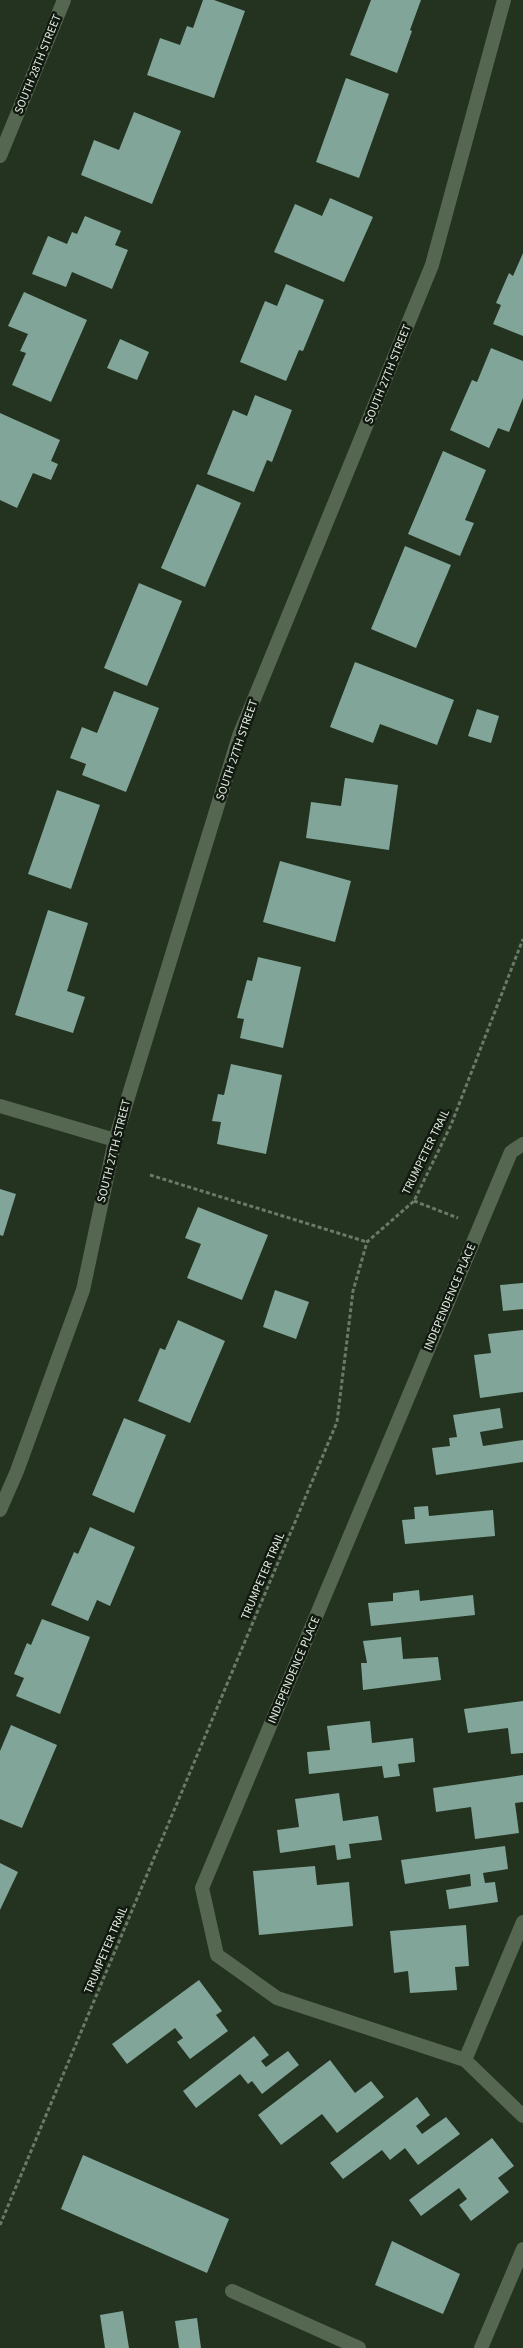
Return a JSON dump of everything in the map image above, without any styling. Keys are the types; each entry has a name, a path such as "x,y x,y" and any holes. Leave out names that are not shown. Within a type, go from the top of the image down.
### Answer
{"street":[{"name":"SOUTH 28TH STREET","path":"0,156 64,0"},
{"name":"SOUTH 27TH STREET","path":"0,1510 17,1471 83,1290 115,1140 239,736 432,265 504,0"},
{"path":"0,1106 115,1140"},
{"name":"INDEPENDENCE PLACE","path":"465,2060 277,1998 217,1955 202,1888 511,1152 523,1144"},
{"path":"523,1922 465,2060 523,2116"},
{"path":"481,2348 523,2249"},
{"path":"232,2291 360,2348"}],"path":[{"name":"TRUMPETER TRAIL","path":"0,2225 338,1422 353,1291 367,1242 414,1201 451,1125 523,939"},
{"path":"150,1175 367,1242"},
{"path":"414,1201 480,1226"}],"building":[{"path":"203,0 214,0 245,11 214,98 147,75 160,38 180,45 187,26 193,28"},
{"path":"371,0 421,0 397,73 350,55"},
{"path":"346,78 389,94 359,178 316,162"},
{"path":"134,112 181,131 152,204 81,175 94,140 119,150"},
{"path":"330,198 373,217 344,282 274,252 295,204 322,216"},
{"path":"85,216 121,231 115,245 128,250 112,289 72,272 66,287 32,274 48,236 67,244 72,232 77,234"},
{"path":"523,253 523,336 493,324 501,305 496,303 509,273 513,276"},
{"path":"286,284 324,300 303,351 299,350 286,381 240,362 265,301 277,306"},
{"path":"24,292 87,320 51,402 12,385 26,353 20,351 28,334 8,326"},
{"path":"120,339 149,352 137,380 107,368"},
{"path":"491,348 523,361 523,398 509,432 498,428 489,448 450,430 472,380 477,382"},
{"path":"255,395 292,410 272,462 267,460 254,492 207,474 233,410 247,416"},
{"path":"0,413 60,440 51,461 58,464 51,480 33,473 17,508 0,500"},
{"path":"443,451 486,470 465,520 474,523 460,556 408,534"},
{"path":"197,484 241,503 205,587 161,568"},
{"path":"405,546 451,565 416,648 371,629"},
{"path":"139,583 182,601 147,686 104,668"},
{"path":"355,662 454,700 437,745 380,724 373,743 330,727"},
{"path":"114,691 159,708 126,792 82,775 86,764 70,758 82,727 97,733"},
{"path":"477,709 499,716 491,743 468,736"},
{"path":"345,778 398,785 389,850 306,838 311,802 341,806"},
{"path":"57,790 100,805 71,889 28,874"},
{"path":"280,861 351,881 335,942 263,922"},
{"path":"48,910 88,923 67,991 85,997 73,1033 15,1015"},
{"path":"258,957 301,967 283,1048 240,1038 244,1019 237,1018 247,980 252,981"},
{"path":"231,1064 282,1075 266,1154 217,1144 221,1122 212,1121 218,1094 224,1095"},
{"path":"0,1189 16,1194 3,1236 0,1235"},
{"path":"198,1207 268,1235 242,1300 187,1278 201,1244 185,1238"},
{"path":"523,1283 523,1309 503,1311 500,1285"},
{"path":"275,1290 309,1302 296,1339 263,1327"},
{"path":"178,1320 225,1341 190,1423 138,1401 160,1348 165,1350"},
{"path":"523,1330 523,1392 480,1398 474,1355 491,1353 488,1334"},
{"path":"500,1408 503,1428 480,1432 483,1446 523,1440 523,1462 436,1475 432,1448 450,1446 449,1438 457,1437 453,1415"},
{"path":"124,1418 166,1435 134,1513 92,1495"},
{"path":"428,1506 429,1516 493,1510 495,1536 405,1544 402,1520 415,1519 414,1507"},
{"path":"90,1527 135,1547 110,1606 97,1600 88,1621 51,1605 74,1552 78,1554"},
{"path":"419,1590 420,1601 473,1595 475,1615 371,1626 368,1603 393,1601 393,1593"},
{"path":"42,1619 90,1637 60,1714 16,1696 24,1678 14,1674 27,1643 31,1645"},
{"path":"401,1637 403,1659 438,1657 441,1680 363,1690 361,1663 367,1663 363,1641"},
{"path":"523,1701 523,1753 511,1754 508,1728 468,1733 464,1709"},
{"path":"370,1721 372,1743 413,1738 415,1762 398,1764 400,1776 384,1778 382,1766 309,1774 307,1752 330,1750 327,1726"},
{"path":"11,1725 57,1745 22,1828 0,1819 0,1751"},
{"path":"523,1775 523,1802 515,1803 519,1833 475,1839 471,1807 436,1812 433,1788"},
{"path":"339,1793 343,1821 378,1816 382,1840 349,1844 351,1858 337,1860 335,1845 280,1853 277,1830 299,1827 295,1799"},
{"path":"505,1846 508,1869 483,1873 485,1883 495,1882 498,1902 449,1909 446,1890 471,1886 470,1874 405,1884 401,1860"},
{"path":"0,1863 18,1872 0,1910"},
{"path":"315,1866 317,1885 349,1882 353,1926 259,1935 253,1871"},
{"path":"466,1925 469,1966 455,1967 457,1990 410,1993 408,1971 394,1973 390,1931"},
{"path":"199,1980 222,2011 216,2015 228,2031 190,2059 177,2042 183,2038 175,2028 127,2064 112,2044"},
{"path":"254,2036 269,2055 261,2061 266,2067 288,2051 299,2065 262,2094 252,2081 248,2084 240,2074 196,2108 183,2091"},
{"path":"330,2060 355,2093 371,2081 384,2097 337,2133 322,2114 281,2145 258,2115"},
{"path":"417,2097 430,2115 416,2126 422,2134 446,2117 460,2134 418,2165 405,2148 390,2160 382,2150 343,2179 330,2163"},
{"path":"492,2138 514,2166 498,2178 509,2192 471,2221 459,2205 467,2199 459,2188 421,2216 409,2200"},
{"path":"83,2155 229,2219 207,2273 61,2209"},
{"path":"392,2241 460,2274 443,2314 375,2285"},
{"path":"123,2311 129,2348 105,2348 100,2315"},
{"path":"197,2318 201,2348 179,2348 175,2321"}]}
